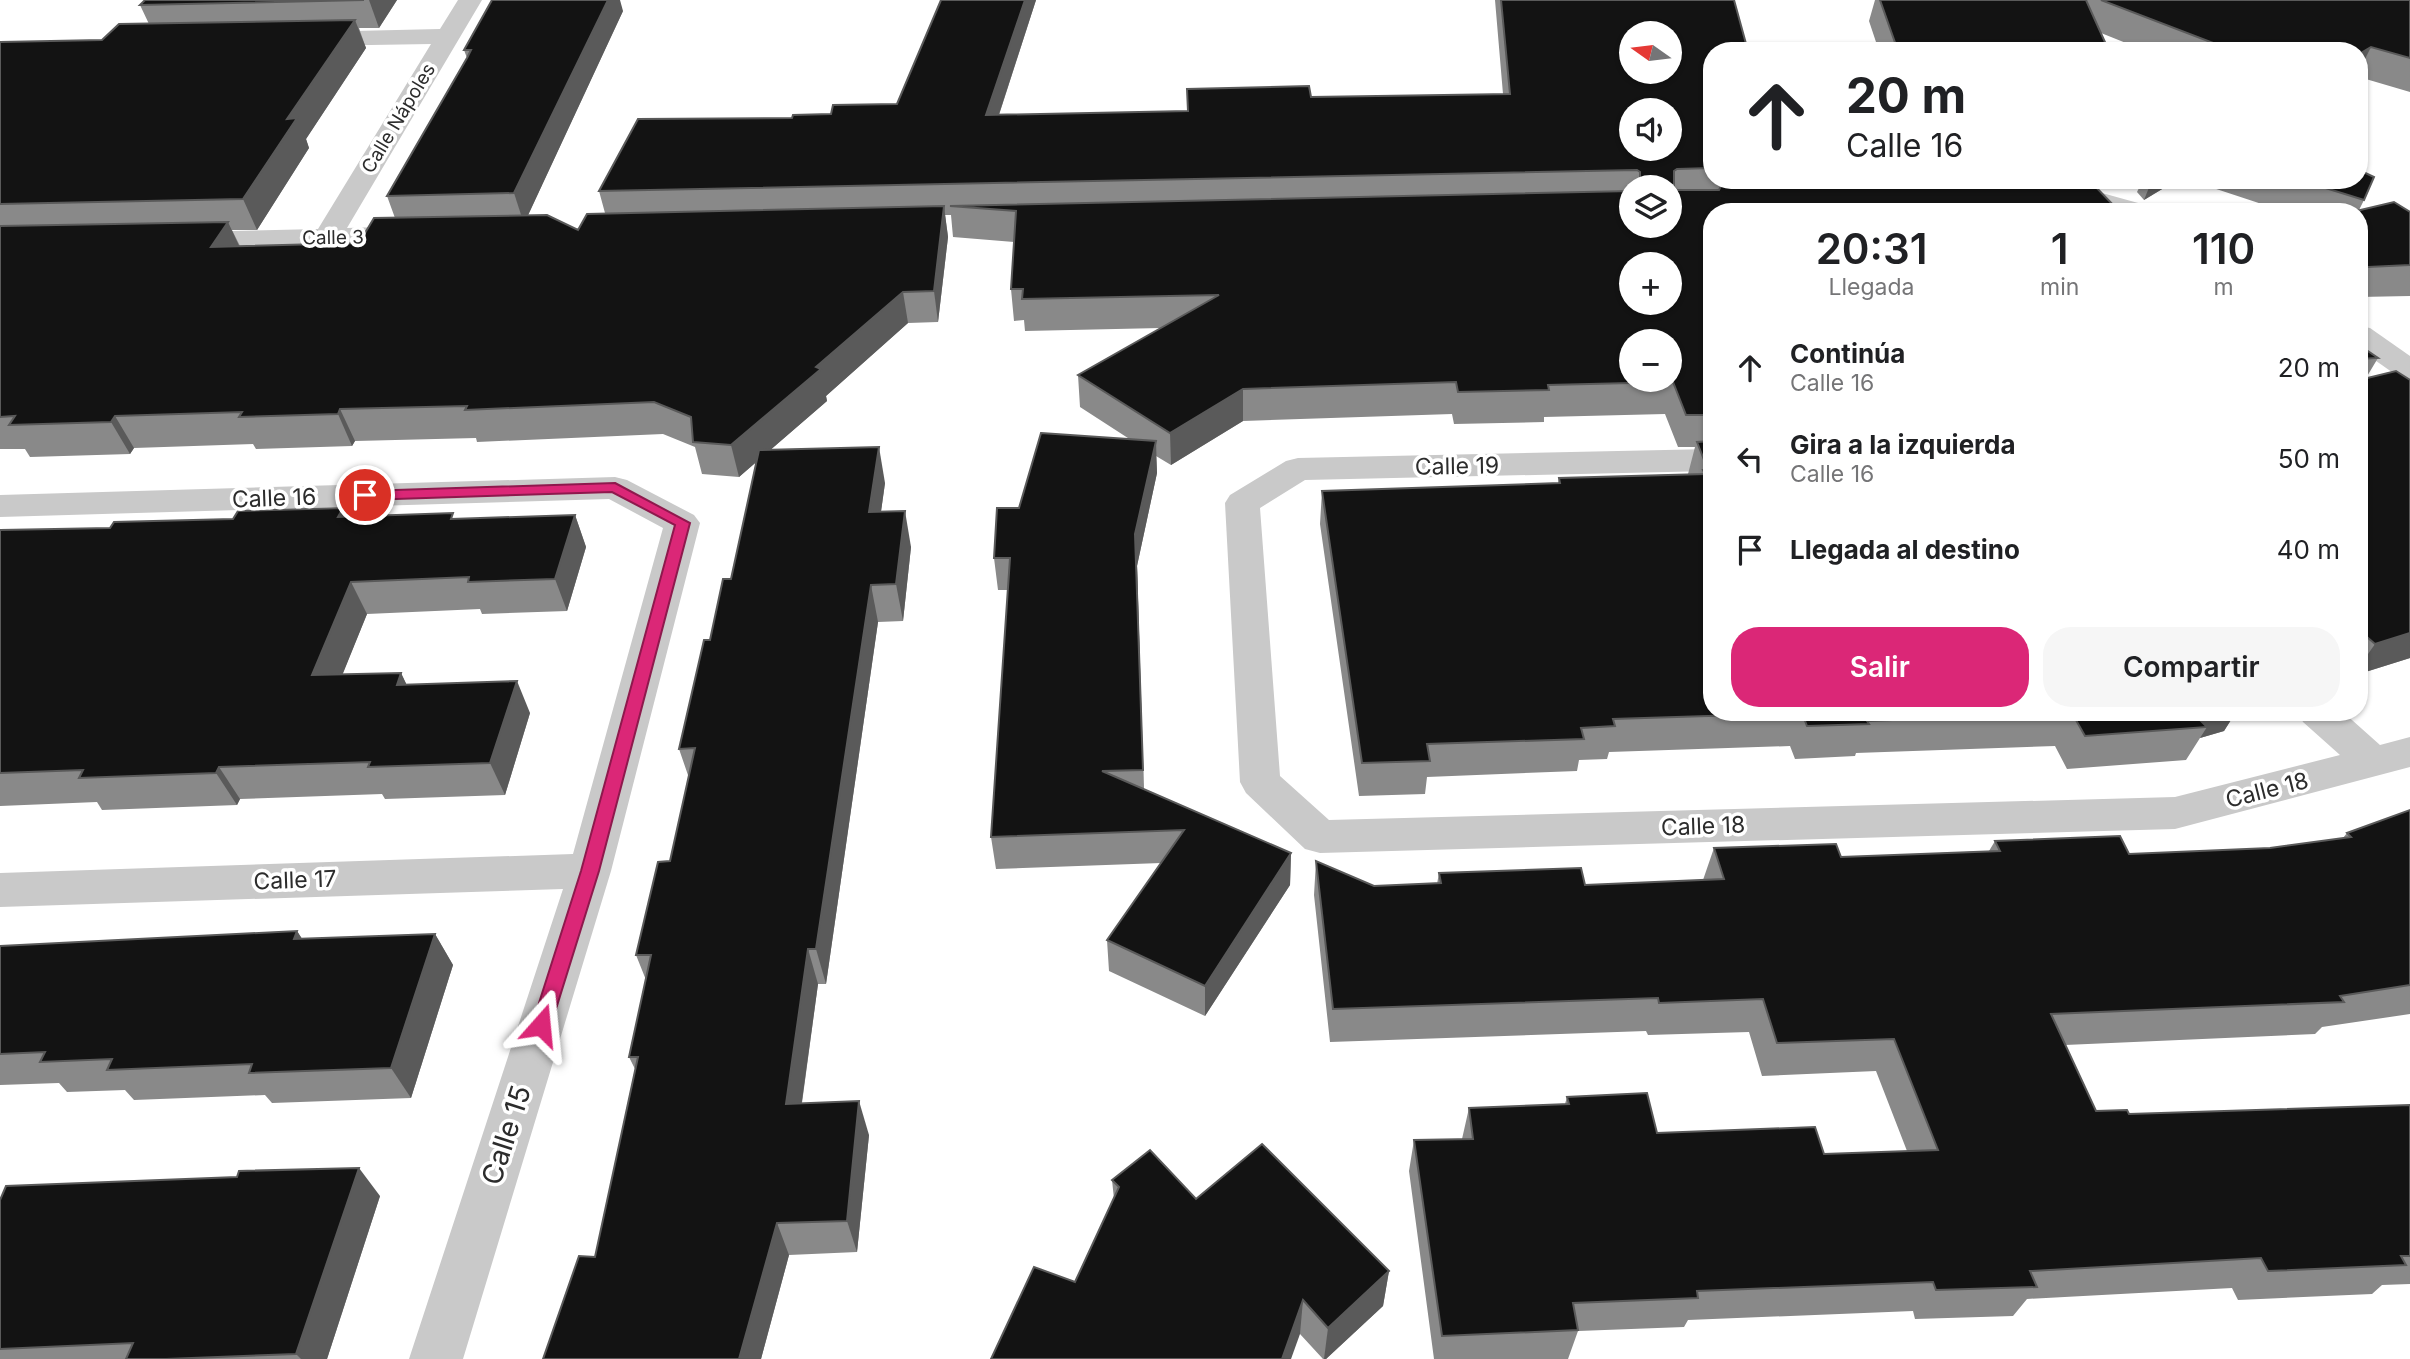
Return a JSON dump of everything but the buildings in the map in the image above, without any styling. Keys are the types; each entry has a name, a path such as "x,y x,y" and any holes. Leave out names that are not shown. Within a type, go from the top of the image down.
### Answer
{"street":[{"name":"Calle Nápoles","path":"327,237 470,0"},
{"path":"280,40 448,36"},
{"path":"2032,203 2109,203"},
{"name":"Calle 3","path":"164,242 438,235"},
{"path":"2368,341 2410,370"},
{"name":"Calle 19","path":"1244,532 1242,503 1298,469 1703,460"},
{"name":"Calle 16","path":"0,506 615,488 682,523 590,871"},
{"name":"Calle 18","path":"1244,532 1260,782 1320,837 2175,813 2392,758"},
{"path":"2332,721 2392,758"},
{"name":"Calle 17","path":"0,890 590,871"},
{"name":"Calle 15","path":"436,1359 590,871"}],"route":[{"path":"365,495 615,488 682,523 590,871 541,1025"}]}
